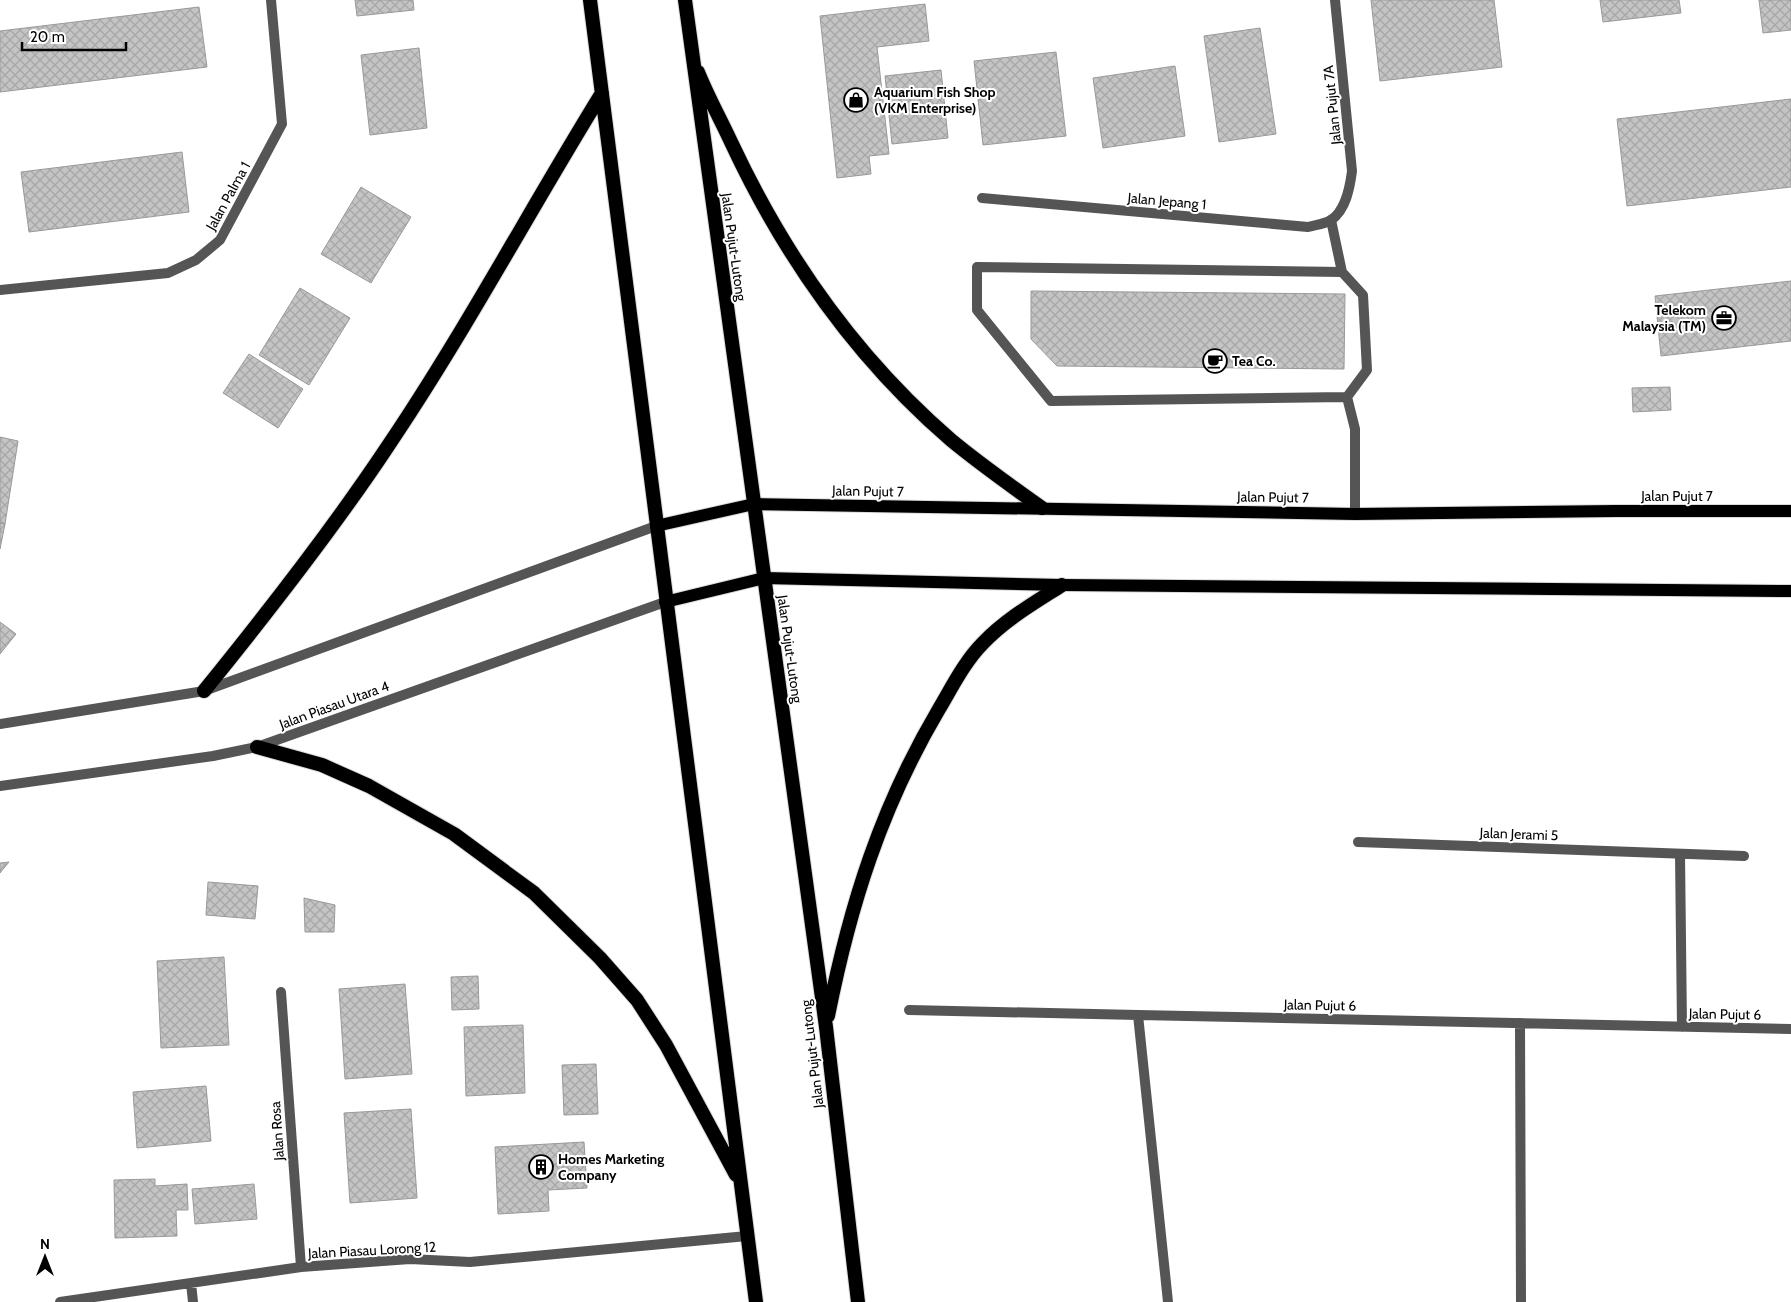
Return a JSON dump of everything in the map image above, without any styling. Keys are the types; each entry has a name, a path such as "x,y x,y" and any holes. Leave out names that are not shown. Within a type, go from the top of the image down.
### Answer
{"highway":[{"path":"590,0 665,602 756,1302"},
{"name":"Jalan Pujut-Lutong","path":"686,0 691,53 826,1027 858,1302"},
{"path":"691,53 710,99 753,189 804,274 840,324 875,365 945,434 1042,508"},
{"path":"204,691 274,605 386,449 493,279 542,190 602,93"},
{"path":"826,1027 840,957 861,880 897,786 922,737 950,690 982,644 1012,616 1062,586"},
{"path":"257,747 322,765 368,786 454,834 534,893 600,958 637,1000 666,1045 741,1185"}],"main road":[{"name":"Jalan Pujut 7","path":"656,526 754,504 1355,514 1616,510 1791,511"},
{"path":"665,602 764,578 1062,586 1791,591"}],"street":[{"name":"Jalan Palma 1","path":"0,290 168,273 196,260 220,240 282,124 271,0"},
{"name":"Jalan Pujut 7A","path":"1331,220 1342,206 1349,191 1352,171 1335,0"},
{"name":"Jalan Jepang 1","path":"982,198 1308,227 1331,220"},
{"path":"1331,220 1342,272 1364,296 1367,370 1347,397"},
{"path":"1342,272 977,268 976,310 1051,401 1347,397"},
{"path":"1347,397 1355,429 1355,514"},
{"path":"0,724 204,691 656,526"},
{"name":"Jalan Piasau Utara 4","path":"0,786 213,756 257,747 665,602"},
{"name":"Jalan Jerami 5","path":"1358,842 1744,856"},
{"path":"1680,854 1682,1026"},
{"name":"Jalan Rosa","path":"281,992 301,1267"},
{"name":"Jalan Pujut 6","path":"909,1010 1791,1028"},
{"path":"1138,1015 1168,1302"},
{"path":"1520,1023 1522,1302"},
{"name":"Jalan Piasau Lorong 12","path":"60,1302 301,1267 410,1259 470,1262 748,1236"},
{"path":"191,1283 193,1302"}],"building":[{"path":"355,0 413,0 414,10 357,16"},
{"path":"1371,0 1494,0 1502,67 1380,81"},
{"path":"1600,0 1679,0 1681,13 1603,22"},
{"path":"1759,0 1791,0 1791,30 1763,33"},
{"name":"Aquarium Fish Shop (VKM Enterprise)","path":"925,4 929,41 877,47 889,154 869,156 871,174 837,178 820,16"},
{"path":"199,7 207,67 0,92 0,31"},
{"path":"1260,28 1276,134 1219,142 1204,36"},
{"path":"419,48 427,128 370,135 361,55"},
{"path":"1056,52 1066,136 983,145 974,61"},
{"path":"1175,66 1185,136 1103,148 1093,78"},
{"path":"941,70 948,138 892,144 885,76"},
{"path":"1791,99 1791,187 1627,206 1617,119"},
{"path":"182,152 189,212 29,232 21,172"},
{"path":"361,187 411,217 371,283 321,254"},
{"name":"Telekom Malaysia (TM)","path":"1791,281 1791,341 1661,356 1655,296"},
{"path":"300,288 350,318 309,385 259,355"},
{"path":"1031,291 1345,294 1344,369 1057,366 1031,339"},
{"path":"249,354 303,389 278,428 223,393"},
{"path":"1670,387 1671,410 1633,412 1632,388"},
{"path":"0,437 18,441 5,524 0,523"},
{"path":"0,523 5,524 0,549"},
{"path":"0,622 16,634 0,654"},
{"path":"9,862 0,873 0,863"},
{"path":"208,882 258,886 255,919 206,915"},
{"path":"304,898 335,905 334,932 305,932"},
{"path":"224,957 229,1045 161,1048 157,961"},
{"path":"478,976 479,1009 452,1010 451,977"},
{"path":"405,984 412,1074 345,1079 339,989"},
{"path":"523,1025 525,1093 466,1096 464,1027"},
{"path":"596,1064 598,1114 564,1115 562,1065"},
{"path":"206,1086 211,1141 137,1148 133,1092"},
{"path":"411,1109 417,1198 350,1203 344,1113"},
{"name":"Homes Marketing Company","path":"584,1142 587,1188 548,1190 549,1211 498,1214 495,1147"},
{"path":"155,1179 155,1186 187,1184 188,1210 176,1210 177,1236 115,1238 114,1180"},
{"path":"254,1184 257,1219 195,1224 192,1189"}],"place":[{"name":"Aquarium Fish Shop (VKM Enterprise)","path":"856,100"},
{"name":"Telekom Malaysia (TM)","path":"1724,318"},
{"name":"Tea Co.","path":"1215,361"},
{"name":"Homes Marketing Company","path":"541,1167"}]}
